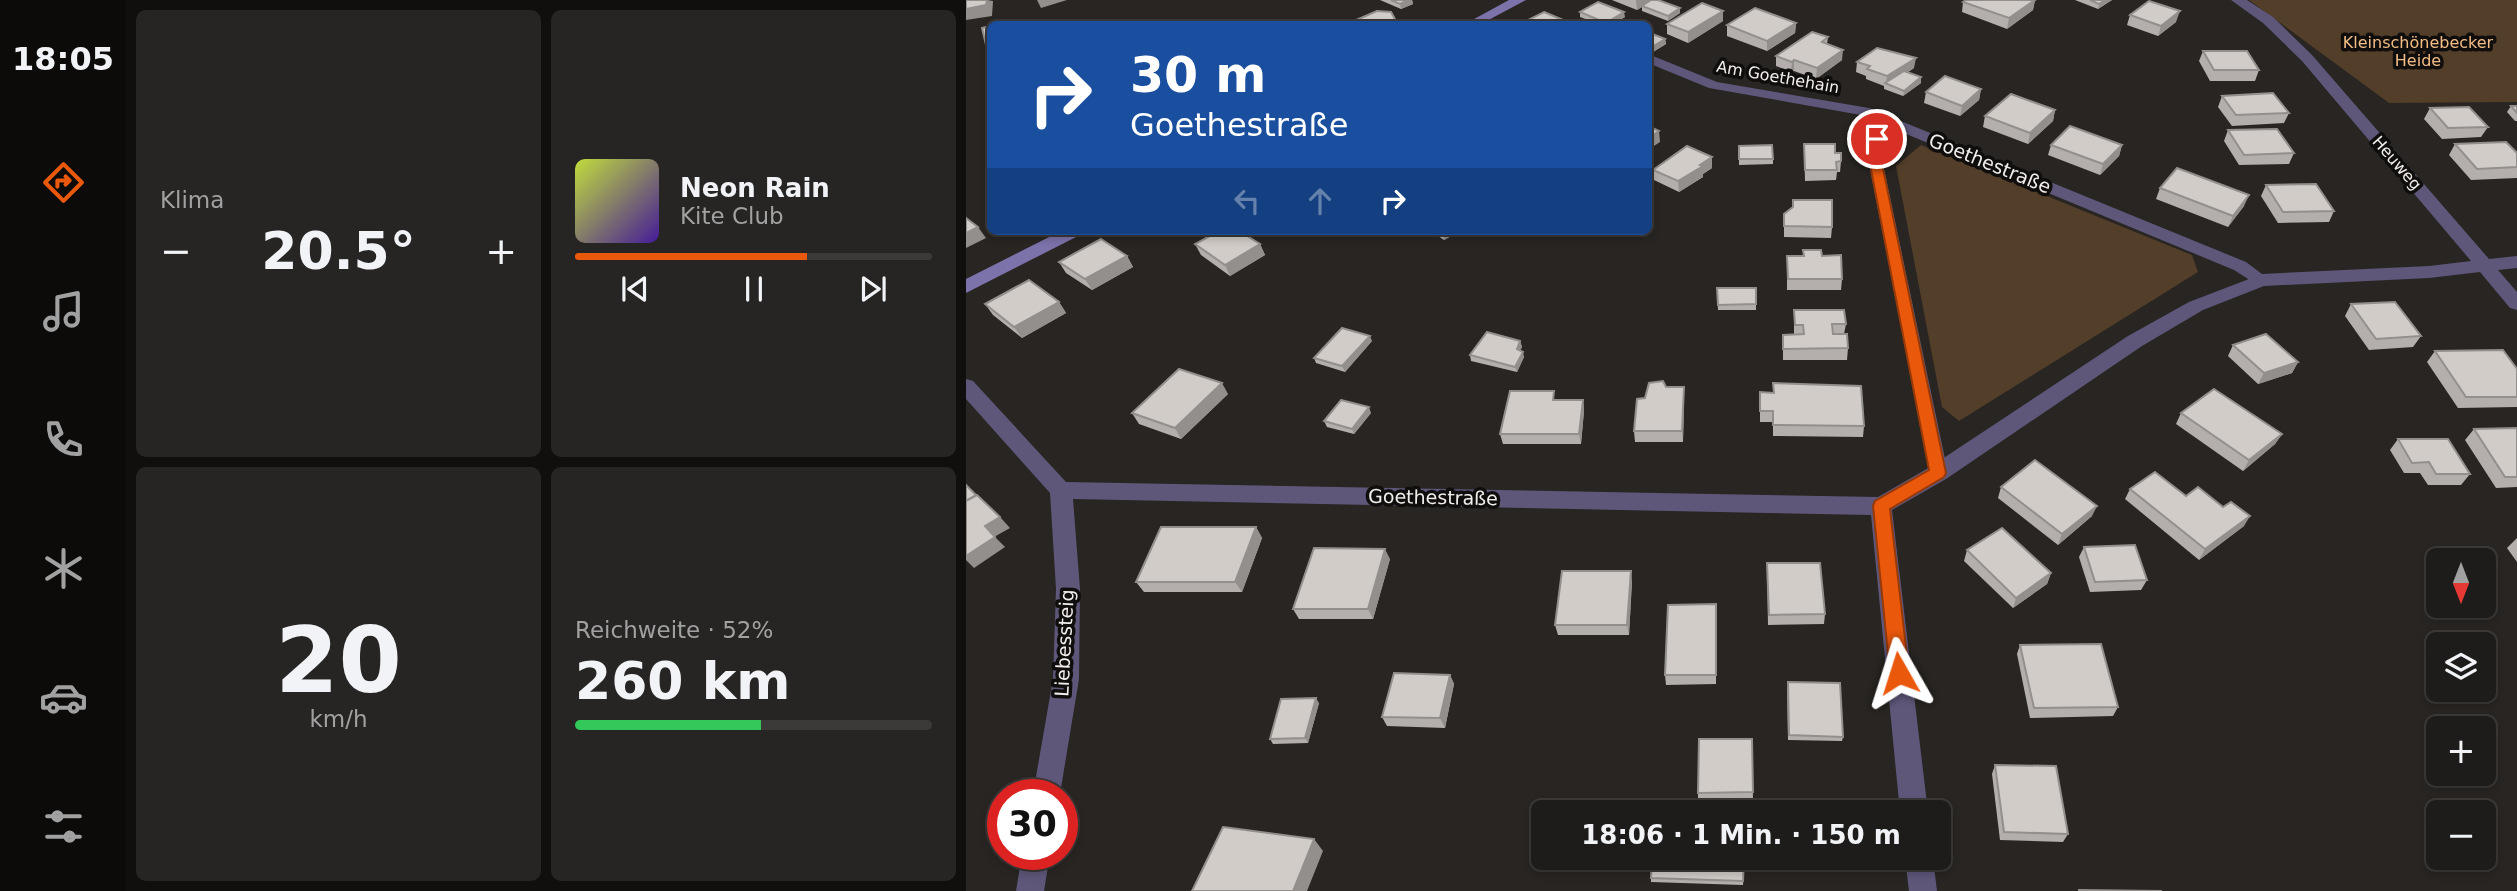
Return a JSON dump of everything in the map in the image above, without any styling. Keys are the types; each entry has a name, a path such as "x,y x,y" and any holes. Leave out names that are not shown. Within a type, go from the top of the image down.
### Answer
{"street":[{"path":"1478,21 1519,0"},
{"name":"Heuweg","path":"2238,0 2274,26 2307,58 2517,304"},
{"path":"966,287 1066,235"},
{"path":"1913,800 1881,506 1938,473 2136,341 2196,306 2262,280 2429,272 2517,262"},
{"path":"966,386 1061,490"},
{"name":"Goethestraße","path":"1061,490 1881,506"},
{"name":"Liebessteig","path":"1049,779 1066,679 1068,589 1061,490"},
{"path":"1030,891 1033,870"},
{"path":"1920,870 1923,891"}],"lane":[{"name":"Am Goethehain","path":"1653,60 1714,85 1864,111 1898,125"},
{"name":"Goethestraße","path":"1898,125 2240,266 2262,280"},
{"path":"1898,125 1877,139 1874,154 1938,473"}],"green space":[{"name":"Kleinschönebecker Heide","path":"2249,0 2517,0 2517,102 2389,103"},
{"path":"1921,145 2192,255 2198,272 1959,421 1942,407 1896,166"}],"building":[{"path":"966,0 987,0 986,5 966,9"},
{"path":"1391,0 1408,0 1400,4"},
{"path":"1651,0 1680,8 1668,16 1642,6"},
{"path":"2035,0 2009,18 1963,2"},
{"path":"2149,1 2180,11 2161,26 2130,15"},
{"path":"1598,2 1624,12 1609,21 1601,21 1580,12"},
{"path":"1702,3 1723,11 1688,32 1667,24"},
{"path":"1755,8 1796,23 1767,41 1727,25"},
{"path":"1377,11 1391,12 1395,19 1391,21 1354,21"},
{"path":"1544,12 1563,20 1561,21 1526,21"},
{"path":"987,27 987,45 986,45 982,28"},
{"path":"1812,32 1828,37 1822,42 1843,50 1817,68 1776,56"},
{"path":"1652,34 1665,39 1652,47"},
{"path":"1877,48 1916,58 1887,76 1867,69 1870,66 1857,62"},
{"path":"2203,51 2247,51 2259,70 2214,70"},
{"path":"1904,71 1921,77 1904,91 1885,83"},
{"path":"1945,76 1981,89 1962,106 1926,92"},
{"path":"2273,93 2289,113 2236,115 2222,96"},
{"path":"2011,94 2055,110 2030,133 1985,116"},
{"path":"2469,107 2488,127 2448,128 2430,108"},
{"path":"2070,126 2122,145 2103,164 2051,145"},
{"path":"2277,129 2294,153 2244,155 2228,130"},
{"path":"2506,142 2517,153 2517,167 2477,169 2455,144"},
{"path":"1804,144 1835,144 1835,153 1841,153 1841,161 1836,162 1837,170 1805,170"},
{"path":"1772,145 1773,159 1739,159 1739,146"},
{"path":"1687,146 1712,157 1700,165 1703,166 1678,181 1653,170"},
{"path":"2177,168 2249,195 2233,216 2160,188"},
{"path":"2316,184 2334,211 2283,212 2266,185"},
{"path":"1793,200 1832,200 1832,227 1784,226 1784,214 1793,207"},
{"path":"966,218 978,227 966,233"},
{"path":"1212,235 1245,235 1260,244 1225,265 1195,244"},
{"path":"1101,239 1127,256 1085,279 1059,262"},
{"path":"1803,250 1821,250 1822,256 1841,255 1842,279 1788,279 1787,256 1804,256"},
{"path":"1029,280 1059,302 1014,327 985,304"},
{"path":"1717,288 1756,288 1756,304 1718,305"},
{"path":"2395,302 2421,336 2376,339 2351,304"},
{"path":"1794,310 1844,310 1846,324 1832,324 1833,334 1847,334 1848,348 1783,349 1783,335 1804,334 1803,325 1795,325"},
{"path":"1342,328 1370,336 1342,366 1314,358"},
{"path":"1487,332 1520,341 1517,349 1523,352 1515,367 1470,355"},
{"path":"2266,334 2298,362 2264,373 2233,345"},
{"path":"2503,350 2517,369 2517,397 2466,397 2435,351"},
{"path":"1179,369 1222,383 1175,428 1132,413"},
{"path":"1663,381 1666,387 1684,387 1682,431 1634,431 1637,399 1645,398 1649,383"},
{"path":"1773,383 1861,386 1864,426 1773,425 1773,411 1760,411 1760,392 1774,393"},
{"path":"2214,389 2282,434 2249,460 2181,413"},
{"path":"1510,391 1554,391 1553,400 1583,400 1579,434 1500,434"},
{"path":"1341,400 1369,407 1352,429 1324,421"},
{"path":"2517,428 2517,477 2505,477 2474,429"},
{"path":"2398,439 2448,439 2470,474 2436,474 2429,462 2412,463"},
{"path":"2035,460 2097,506 2062,534 2001,487"},
{"path":"2155,472 2186,496 2198,487 2223,507 2231,502 2250,516 2205,549 2130,489"},
{"path":"966,485 976,495 966,501"},
{"path":"977,495 1000,517 985,526 995,537 966,556 966,501"},
{"path":"1161,527 1256,527 1235,582 1136,582"},
{"path":"2002,528 2051,573 2016,598 1967,550"},
{"path":"2135,545 2147,580 2095,582 2084,547"},
{"path":"1314,548 1385,549 1368,609 1293,609"},
{"path":"1767,563 1820,563 1825,614 1769,615"},
{"path":"1562,571 1631,571 1627,625 1555,625"},
{"path":"1716,604 1716,675 1665,675 1668,605"},
{"path":"2101,644 2118,707 2034,708 2020,645"},
{"path":"1394,673 1450,675 1440,718 1382,717"},
{"path":"1788,682 1840,683 1843,737 1789,735"},
{"path":"1316,698 1305,738 1270,739 1281,699"},
{"path":"1699,739 1752,739 1753,792 1698,793"},
{"path":"1995,765 2056,766 2068,834 2004,832"},
{"path":"1223,827 1314,839 1293,891 1192,891"},
{"path":"1651,870 1743,870 1743,881 1651,878"},
{"path":"2079,890 2162,891 2079,891"}],"route":[{"path":"1877,139 1874,154 1938,473 1881,506 1899,673"}]}
